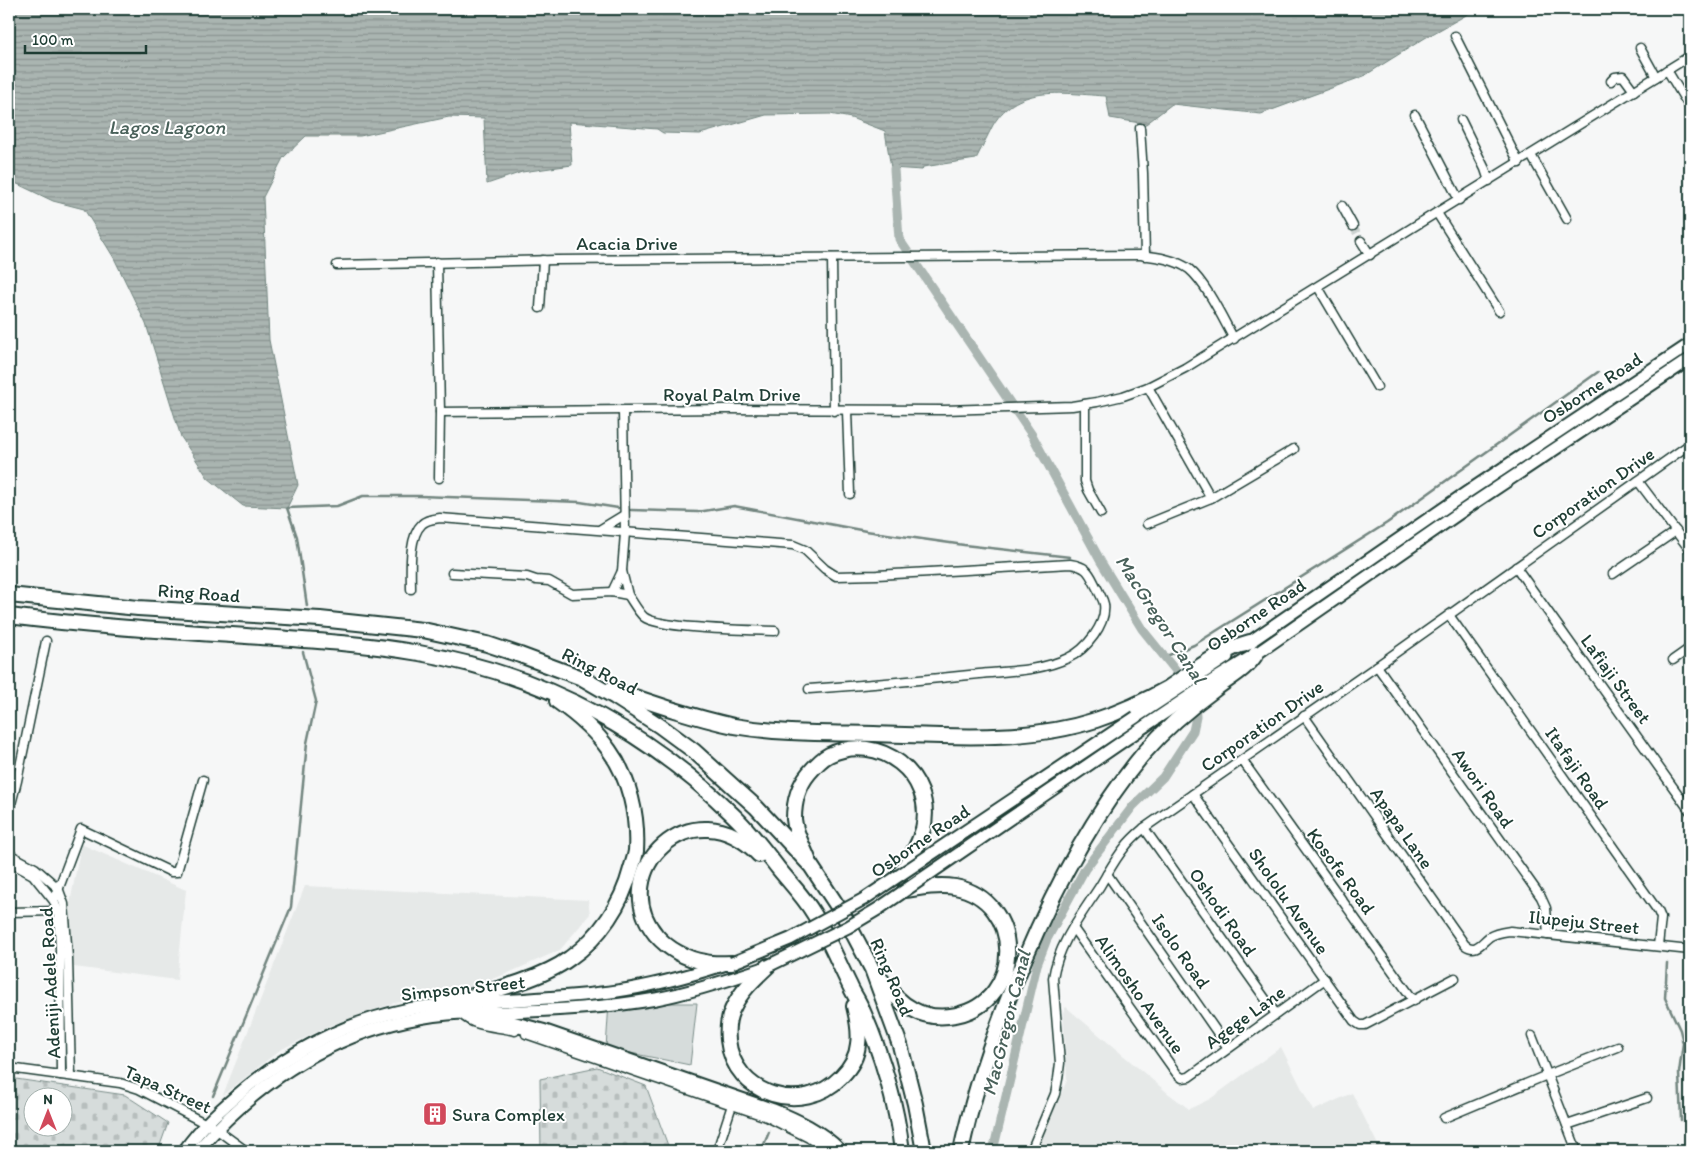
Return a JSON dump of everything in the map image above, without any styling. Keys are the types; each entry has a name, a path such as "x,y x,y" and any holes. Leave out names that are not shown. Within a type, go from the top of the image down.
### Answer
{"highway":[{"name":"Ring Road","path":"9,594 138,608 380,624 449,635 496,647 582,678 615,697 694,751 756,807 811,866 844,916 872,969 900,1045 915,1104 924,1151"},
{"name":"Ring Road","path":"9,616 140,629 376,646 420,653 478,667 534,685 590,709 663,755 689,775 734,816 813,912 860,1004 868,1025 882,1064 896,1114 902,1151"},
{"path":"582,678 680,713 736,726 787,732 960,736 1032,734 1095,720 1206,678 1250,664 1253,648 1233,646 1206,678 1129,771 1101,811 1062,877 1037,929 999,1022 974,1096 961,1151"},
{"path":"439,1005 492,990 550,970 570,958 588,943 605,924 618,904 629,879 636,852 634,810 621,770 610,751 586,723 534,685"},
{"path":"811,866 794,820 795,803 800,787 817,764 828,755 845,749 874,750 902,764 911,772 924,800 923,828 913,855 898,877"},
{"path":"732,963 705,962 676,953 662,942 648,925 642,904 643,880 653,856 672,838 684,832 700,829 717,829 733,835 750,846 768,864 781,871"},
{"path":"872,969 903,1003 920,1012 943,1017 962,1014 976,1008 990,997 999,984 1006,968 1008,950 1006,934 994,910 984,900 955,887 936,886 905,890"},
{"path":"768,966 746,987 736,1002 729,1017 728,1033 732,1058 741,1072 750,1083 773,1095 799,1098 810,1096 828,1088 850,1068 858,1044 858,1028 851,988"},
{"path":"467,1014 544,1032 772,1111 799,1122 839,1151"}],"main road":[{"name":"Osborne Road","path":"1253,648 1459,498 1690,344"},
{"name":"Osborne Road","path":"1253,648 1690,359"},
{"name":"Osborne Road","path":"583,995 649,986 732,963 765,951 811,929 898,877 1136,717 1168,692"},
{"name":"Osborne Road","path":"196,1151 216,1128 276,1078 307,1057 340,1041 377,1028 418,1019 467,1014 582,1008 655,999 692,991 768,966 848,927 1145,726 1180,710"},
{"name":"Simpson Street","path":"184,1151 205,1123 258,1079 293,1054 319,1040 367,1020 439,1005 583,995"}],"street":[{"path":"1455,36 1519,163"},
{"path":"1640,48 1656,77"},
{"name":"Royal Palm Drive","path":"440,412 726,409 834,411 944,410 1085,404 1123,396 1148,388 1186,368 1690,56"},
{"path":"1667,70 1690,108"},
{"path":"1611,81 1615,77 1623,76 1634,91"},
{"path":"1415,115 1459,200"},
{"path":"1461,120 1489,181"},
{"path":"1140,128 1144,173 1145,256"},
{"path":"1531,155 1567,219"},
{"path":"1342,206 1353,226"},
{"path":"1437,213 1499,311"},
{"path":"1360,241 1370,255"},
{"name":"Acacia Drive","path":"337,265 543,260 918,256 1145,256 1175,262 1189,269 1200,281 1234,339"},
{"path":"832,258 834,411"},
{"path":"540,308 543,260"},
{"path":"437,262 440,412 439,478"},
{"path":"1318,287 1377,387"},
{"path":"1148,388 1211,498"},
{"path":"1085,404 1085,481 1101,513"},
{"path":"623,411 625,533 622,571 628,595 644,617 655,622 674,626 775,631"},
{"path":"847,411 850,494"},
{"name":"Corporation Drive","path":"1031,1151 1055,1094 1058,1079 1060,1063 1053,978 1055,966 1073,928 1124,848 1144,828 1377,666 1690,444"},
{"path":"1147,524 1211,498 1294,449"},
{"path":"1638,481 1690,550"},
{"path":"601,529 624,515"},
{"path":"411,589 411,553 417,531 422,524 430,519 440,518 793,545 805,550 825,569 836,576 877,576 1070,564 1082,566 1087,570 1104,602 1102,620 1083,649 1070,657 1052,664 1034,668 949,678 809,689"},
{"path":"1613,574 1676,530"},
{"name":"Lafiaji Street","path":"1516,567 1689,808"},
{"path":"612,592 622,571"},
{"path":"452,573 527,577 549,581 572,594 612,592 628,595"},
{"name":"Itafaji Road","path":"1449,615 1658,911 1661,918 1658,946"},
{"path":"9,812 46,641"},
{"path":"1673,660 1690,648"},
{"name":"Awori Road","path":"1377,666 1541,898 1546,908 1548,935"},
{"name":"Apapa Lane","path":"1304,716 1465,946 1479,947"},
{"name":"Kosofe Road","path":"1242,760 1414,1001"},
{"path":"54,900 81,829 174,873 177,872 203,780"},
{"name":"Shololu Avenue","path":"1193,794 1354,1021 1360,1025 1365,1025 1414,1001"},
{"name":"Oshodi Road","path":"1144,828 1276,1014"},
{"name":"Adeniji Adele Road","path":"9,854 35,868 58,888 64,904 68,958 71,1076"},
{"name":"Adeniji Adele Road","path":"9,862 33,875 54,900 58,911 61,1075"},
{"name":"Isolo Road","path":"1107,874 1228,1048"},
{"path":"9,912 58,911"},
{"name":"Alimosho Avenue","path":"1073,928 1177,1074 1182,1078"},
{"name":"Ilupeju Street","path":"1479,947 1490,937 1510,931 1690,950"},
{"path":"1414,1001 1455,978"},
{"name":"Agege Lane","path":"1182,1078 1188,1077 1325,979"},
{"path":"467,1014 468,1020 476,1023 529,1034 767,1117 809,1138 826,1151"},
{"path":"1532,1036 1577,1151"},
{"path":"1444,1118 1618,1048"},
{"name":"Tapa Street","path":"9,1068 120,1082 216,1128 246,1151"},
{"path":"1567,1125 1647,1098"},
{"path":"717,1151 732,1105"}],"shaded area":[{"path":"81,844 186,890 177,980 74,967 69,909"},
{"path":"305,886 588,900 590,914 560,950 506,974 448,994 394,1003 331,1025 280,1050 223,1095"},
{"path":"1066,1007 1189,1109 1210,1099 1281,1047 1313,1111 1352,1093 1381,1151 1037,1151 1067,1080 1063,1012"}],"green space":[{"path":"609,1003 697,1003 690,1065 606,1048"},
{"path":"597,1067 646,1086 670,1151 541,1151 540,1079"},
{"path":"9,1078 125,1095 168,1123 158,1151 9,1151"}],"water":[{"name":"Lagos Lagoon","path":"9,9 1477,9 1425,38 1364,76 1261,114 1172,104 1146,124 1110,118 1106,96 1044,94 1016,102 1003,112 993,125 976,159 923,167 922,170 891,168 885,131 851,118 830,114 766,115 700,134 663,133 657,129 569,122 572,165 522,172 487,184 484,118 449,117 360,136 306,136 283,158 263,197 269,340 298,485 287,508 243,506 208,478 181,437 146,324 114,258 84,209 53,201 9,180 9,22 12,15 9,14"}],"waterway":[{"name":"MacGregor Canal","path":"894,169 899,239 1032,435 1101,562 1142,629 1184,681"},
{"path":"1164,657 1194,645 1387,523 1598,372"},
{"path":"307,606 297,537 287,508 337,506 363,496 420,496 580,502 618,508"},
{"path":"631,510 698,512 734,506 866,531 1070,557"},
{"path":"213,1096 291,907 307,743 316,701 303,652"},
{"name":"MacGregor Canal","path":"993,1151 1037,965 1047,939 1085,869 1133,806 1163,777 1193,731 1196,717 1195,701"},
{"path":"1667,963 1665,998 1680,1030 1683,1043 1679,1073 1681,1120"},
{"path":"1682,1040 1690,1040"},
{"path":"764,1151 763,1147 769,1132"}],"tunnel":[{"path":"1353,226 1361,241"}],"place":[{"name":"Sura Complex","path":"435,1114"}]}
